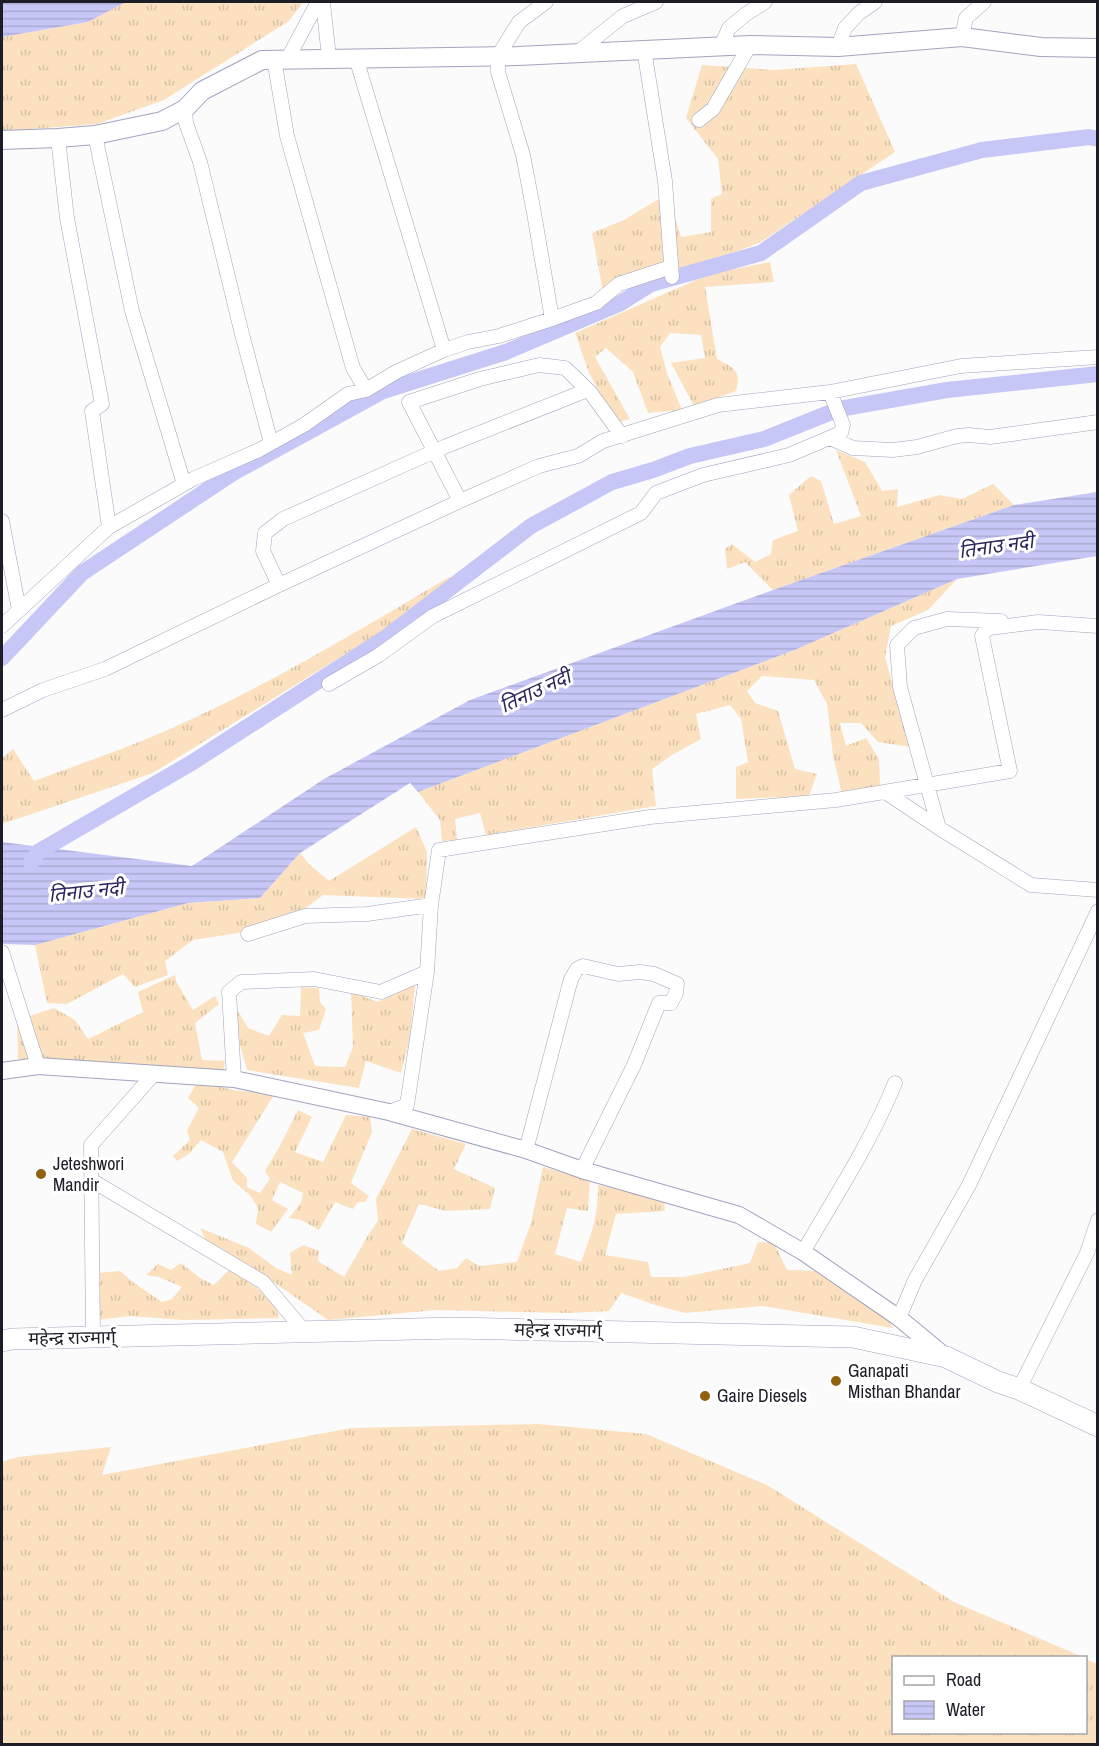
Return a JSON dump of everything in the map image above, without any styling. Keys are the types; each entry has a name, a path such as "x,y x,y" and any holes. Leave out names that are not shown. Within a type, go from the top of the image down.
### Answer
{"highway":[{"name":"महेन्द्र राज्मार्ग्","path":"2,1341 455,1328 854,1337 946,1357 1098,1426"}],"main road":[{"path":"2,140 95,135 162,121 185,109 202,91 262,60 281,58 498,56 750,45 838,47 962,37 1041,47 1098,48"}],"street":[{"path":"318,2 281,58 286,136 353,368 366,390"},
{"path":"323,2 329,58"},
{"path":"546,2 519,22 498,56 498,72 523,155 552,319"},
{"path":"578,52 623,15 656,2"},
{"path":"721,46 729,28 765,2"},
{"path":"838,47 845,28 859,13 875,2"},
{"path":"962,37 966,18 984,2"},
{"path":"699,120 713,109 750,45"},
{"path":"2,626 109,527 193,478 259,450 304,425 348,394 366,390 396,372 444,350 552,319 596,303 619,284 671,272 665,181 644,49"},
{"path":"356,58 444,350"},
{"path":"185,109 186,123 200,162 271,443"},
{"path":"95,135 132,311 184,484"},
{"path":"58,138 67,218 102,404 92,411 109,527"},
{"path":"2,710 43,690 105,669 460,501 539,466 578,456 603,441 718,405 830,392 961,366 1098,357"},
{"path":"460,501 409,402 480,379 539,365 565,368 590,392 622,436"},
{"path":"279,585 263,551 265,533 283,519 434,452 585,391 590,392"},
{"path":"329,684 379,655 440,612 641,513 656,493 703,475 789,455 835,435 843,425 830,392"},
{"path":"835,435 841,444 853,448 894,450 917,447 957,436 990,437 1098,422"},
{"path":"2,521 19,610"},
{"path":"939,828 900,687 897,645 914,628 947,619 1098,626"},
{"path":"389,1112 406,1105 427,972 431,905 439,850 650,817 836,800 1010,771 982,636 990,628 1038,622"},
{"path":"885,792 1031,885 1098,890"},
{"path":"248,934 306,916 367,914 431,905"},
{"path":"899,1318 915,1280 969,1185 1098,911"},
{"path":"2,952 38,1066"},
{"path":"526,1150 571,979 577,969 584,966 618,974 640,972 654,974 676,984 676,993 671,1003 659,1003 634,1065 582,1170"},
{"path":"234,1079 229,992 241,982 314,979 381,992 427,972"},
{"path":"2,1071 38,1066 234,1079 389,1112 526,1150 582,1170 739,1215 803,1252 899,1318 946,1357"},
{"path":"93,1337 91,1146 153,1075"},
{"path":"803,1252 885,1108 895,1083"},
{"path":"91,1180 263,1282 305,1332"},
{"path":"1019,1389 1087,1253 1098,1220"}],"green space":[{"path":"126,2 303,2 289,21 164,100 97,124 2,131 2,37 88,22"},
{"path":"856,64 895,152 761,242 710,262 672,270 604,297 592,233 624,220 667,194 681,237 711,232 711,199 722,194 718,159 686,118 702,65 774,70"},
{"path":"770,262 774,282 705,287 717,359 737,374 736,391 694,406 671,363 705,358 701,335 670,333 660,347 667,373 682,410 648,413 633,372 606,348 595,357 630,419 616,423 589,373 575,333 710,274"},
{"path":"836,450 865,462 882,491 898,489 897,507 939,495 962,499 993,484 1014,505 773,590 745,562 727,569 725,549 732,544 755,562 771,554 773,540 798,531 789,495 811,476 821,481 834,524 861,516"},
{"path":"459,576 415,611 153,773 2,824 2,758 13,749 34,781 136,743 242,695 449,577"},
{"path":"957,579 928,610 891,626 885,657 910,747 878,742 861,723 840,723 846,746 866,738 879,759 880,785 842,794 833,756 827,704 814,680 762,676 747,691 755,703 778,711 795,769 817,774 809,796 736,799 736,767 748,762 741,719 730,705 696,714 701,739 652,769 656,806 486,835 480,813 455,819 457,840 442,841 440,820 418,792 797,649"},
{"path":"416,827 427,852 426,899 323,895 306,908 244,932 193,940 165,961 168,975 135,987 123,974 67,1004 47,1003 35,945 188,903 260,898 300,853 329,881"},
{"path":"175,975 176,981 193,1010 215,996 219,1004 195,1023 202,1060 225,1061 223,1072 18,1059 17,1020 54,1008 75,1020 88,1039 143,1012 138,992"},
{"path":"415,985 410,1038 401,1073 366,1061 359,1088 247,1070 236,1030 238,1011 248,1028 269,1036 282,1015 300,1016 301,987 319,988 320,1002 326,1009 319,1030 303,1033 315,1066 345,1067 353,1047 351,992 378,1002"},
{"path":"198,1081 233,1090 274,1095 232,1162 247,1178 247,1187 260,1193 270,1179 265,1171 298,1110 312,1117 295,1152 323,1162 346,1115 370,1117 372,1132 351,1183 369,1196 365,1202 358,1202 353,1209 335,1202 319,1230 301,1220 289,1218 301,1203 303,1193 280,1182 272,1200 288,1209 271,1232 256,1224 258,1208 250,1195 233,1181 223,1152 201,1140 189,1154 177,1161 173,1156 190,1140 187,1130 199,1108 188,1098"},
{"path":"412,1129 466,1144 454,1169 495,1188 490,1209 446,1211 419,1204 402,1243 439,1271 457,1268 466,1258 479,1266 517,1262 531,1223 543,1167 590,1180 588,1211 567,1208 555,1254 581,1262 594,1225 598,1185 664,1199 665,1211 616,1214 605,1255 648,1262 651,1277 684,1277 750,1263 758,1242 774,1243 787,1270 816,1271 885,1313 893,1328 763,1306 685,1313 621,1293 609,1311 568,1313 436,1310 328,1320 205,1239 200,1228 249,1248 276,1268 292,1275 290,1253 303,1245 319,1251 318,1261 344,1277 378,1221 376,1199"},
{"path":"181,1263 200,1278 214,1285 231,1268 274,1301 279,1318 183,1320 131,1316 97,1320 97,1273 120,1271 162,1302 172,1299 182,1287 159,1277 146,1275 158,1264 171,1270"},
{"path":"538,1424 646,1434 767,1485 954,1602 1081,1656 892,1656 892,1734 1087,1734 1087,1659 1097,1664 1097,1744 2,1744 2,1462 18,1457 111,1447 102,1475 351,1428"}],"water":[{"path":"2,2 126,2 88,22 2,37"},
{"name":"तिनाउ नदी","path":"1097,492 1097,556 957,579 797,649 418,792 410,783 300,853 260,898 188,903 35,945 2,944 2,842 192,866 324,779 470,700 1014,505"}],"waterway":[{"path":"2,658 82,573 233,473 383,391 506,352 619,304 651,284 761,253 861,183 982,150 1089,137 1098,139"},
{"path":"31,863 38,852 193,762 385,638 531,526 612,482 690,456 764,439 839,409 947,390 1098,374"}],"place":[{"name":"Jeteshwori Mandir","path":"41,1174"},
{"name":"Ganapati Misthan Bhandar","path":"836,1381"},
{"name":"Gaire Diesels","path":"705,1396"}]}
